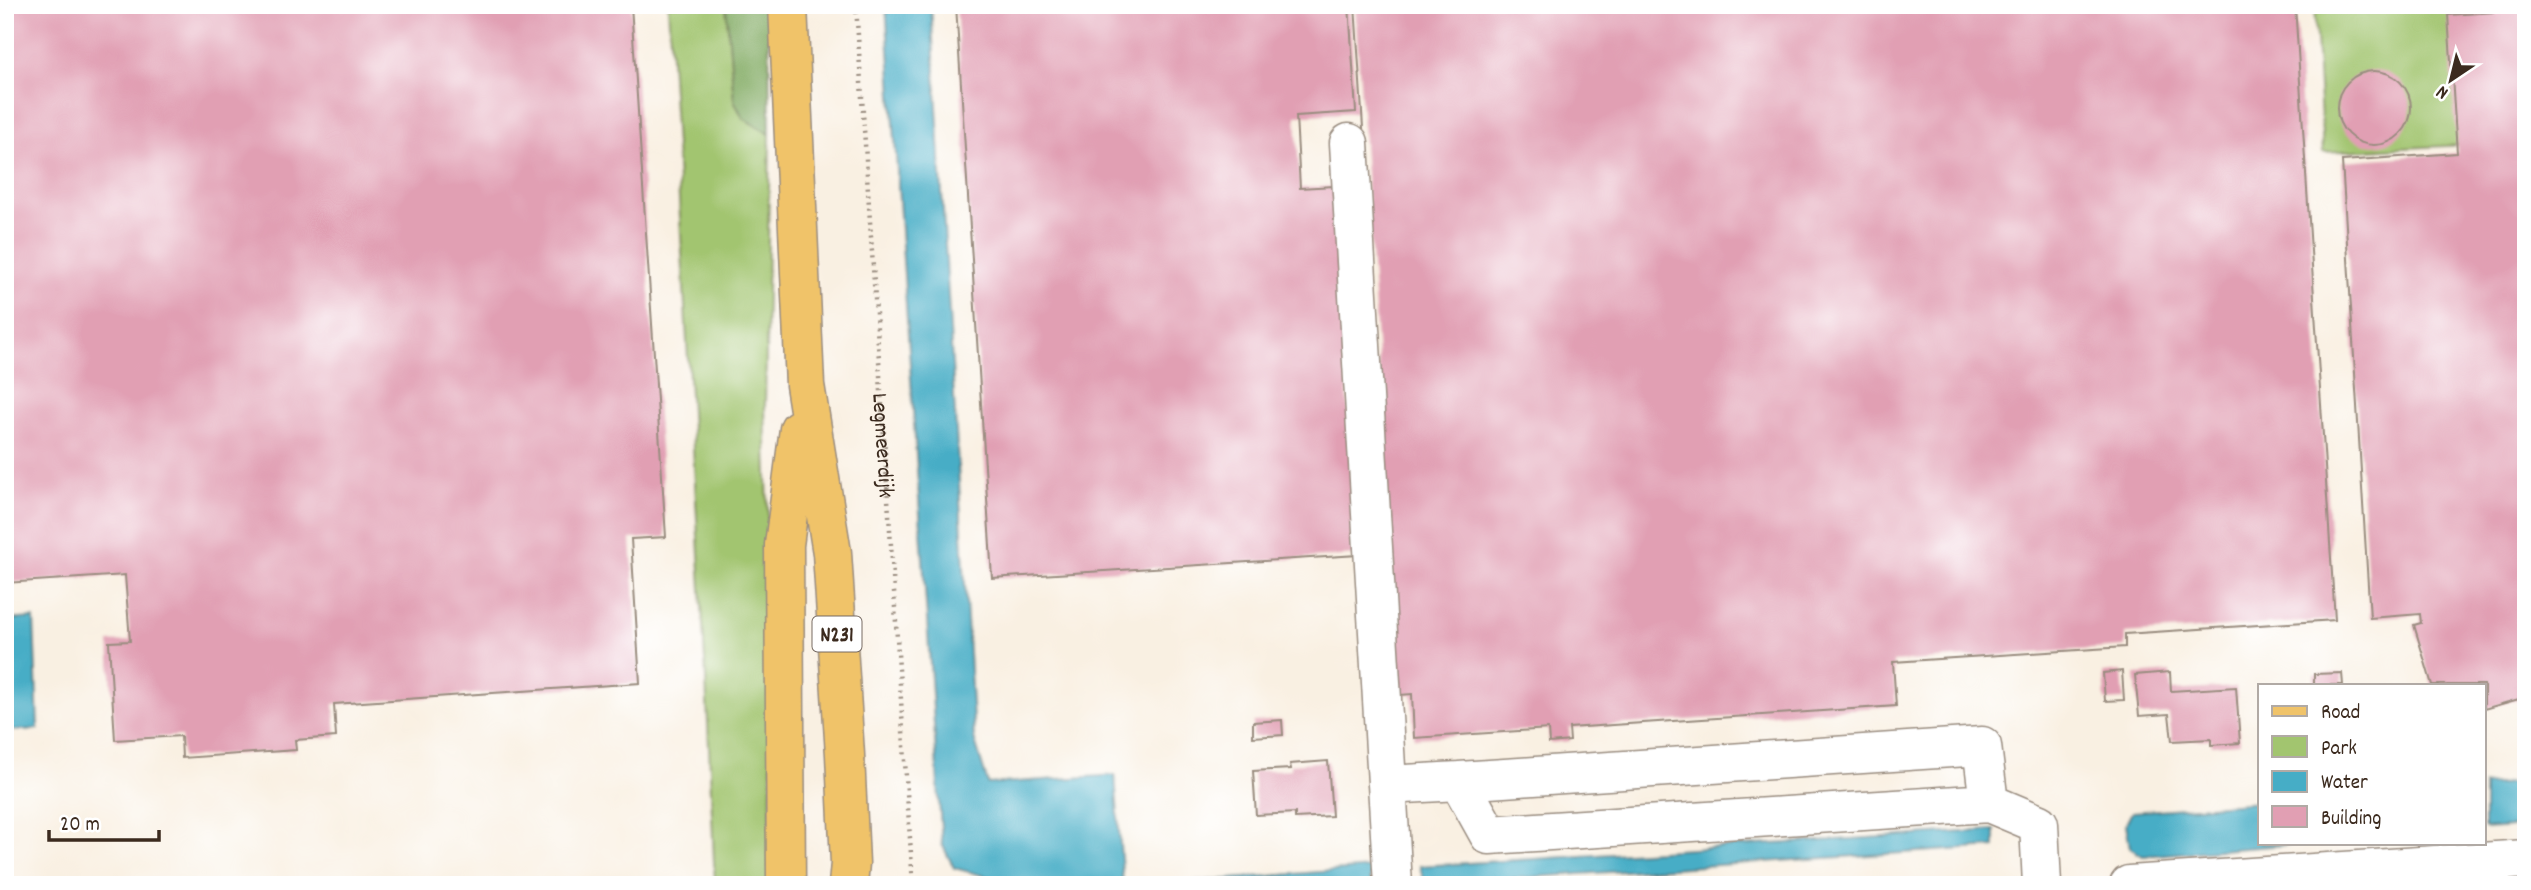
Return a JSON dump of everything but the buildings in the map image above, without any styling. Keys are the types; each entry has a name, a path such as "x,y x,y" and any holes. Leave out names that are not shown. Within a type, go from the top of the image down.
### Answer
{"main road":[{"name":"N231","path":"788,5 805,385 832,553 845,755 850,863 848,885"},
{"name":"N231","path":"786,885 784,545 805,385"}],"street":[{"path":"1349,143 1393,885"},
{"path":"1387,785 1982,746 1989,803"},
{"path":"1459,781 1489,835 1989,803 2039,824 2042,885"},
{"path":"2129,885 2489,873 2526,859"}],"path":[{"name":"Legmeerdijk","path":"856,5 913,885"}],"green space":[{"path":"668,5 726,5 734,100 743,118 770,134 765,406 773,689 769,885 715,885"},
{"path":"726,5 769,5 770,134 743,118 734,100"},
{"path":"2314,5 2526,5 2526,142 2323,152"}],"water":[{"path":"886,5 931,5 974,738 988,784 1115,775 1123,885 1018,885 954,868 942,844"},
{"path":"34,618 38,729 5,731 5,620"},
{"path":"2526,782 2526,826 2486,829 2486,785"},
{"path":"2258,802 2258,844 2297,844 2143,856 2130,848 2126,824 2132,812"},
{"path":"1995,830 1995,847 1424,884 1420,866"},
{"path":"1371,868 1371,885 1153,885"}]}
